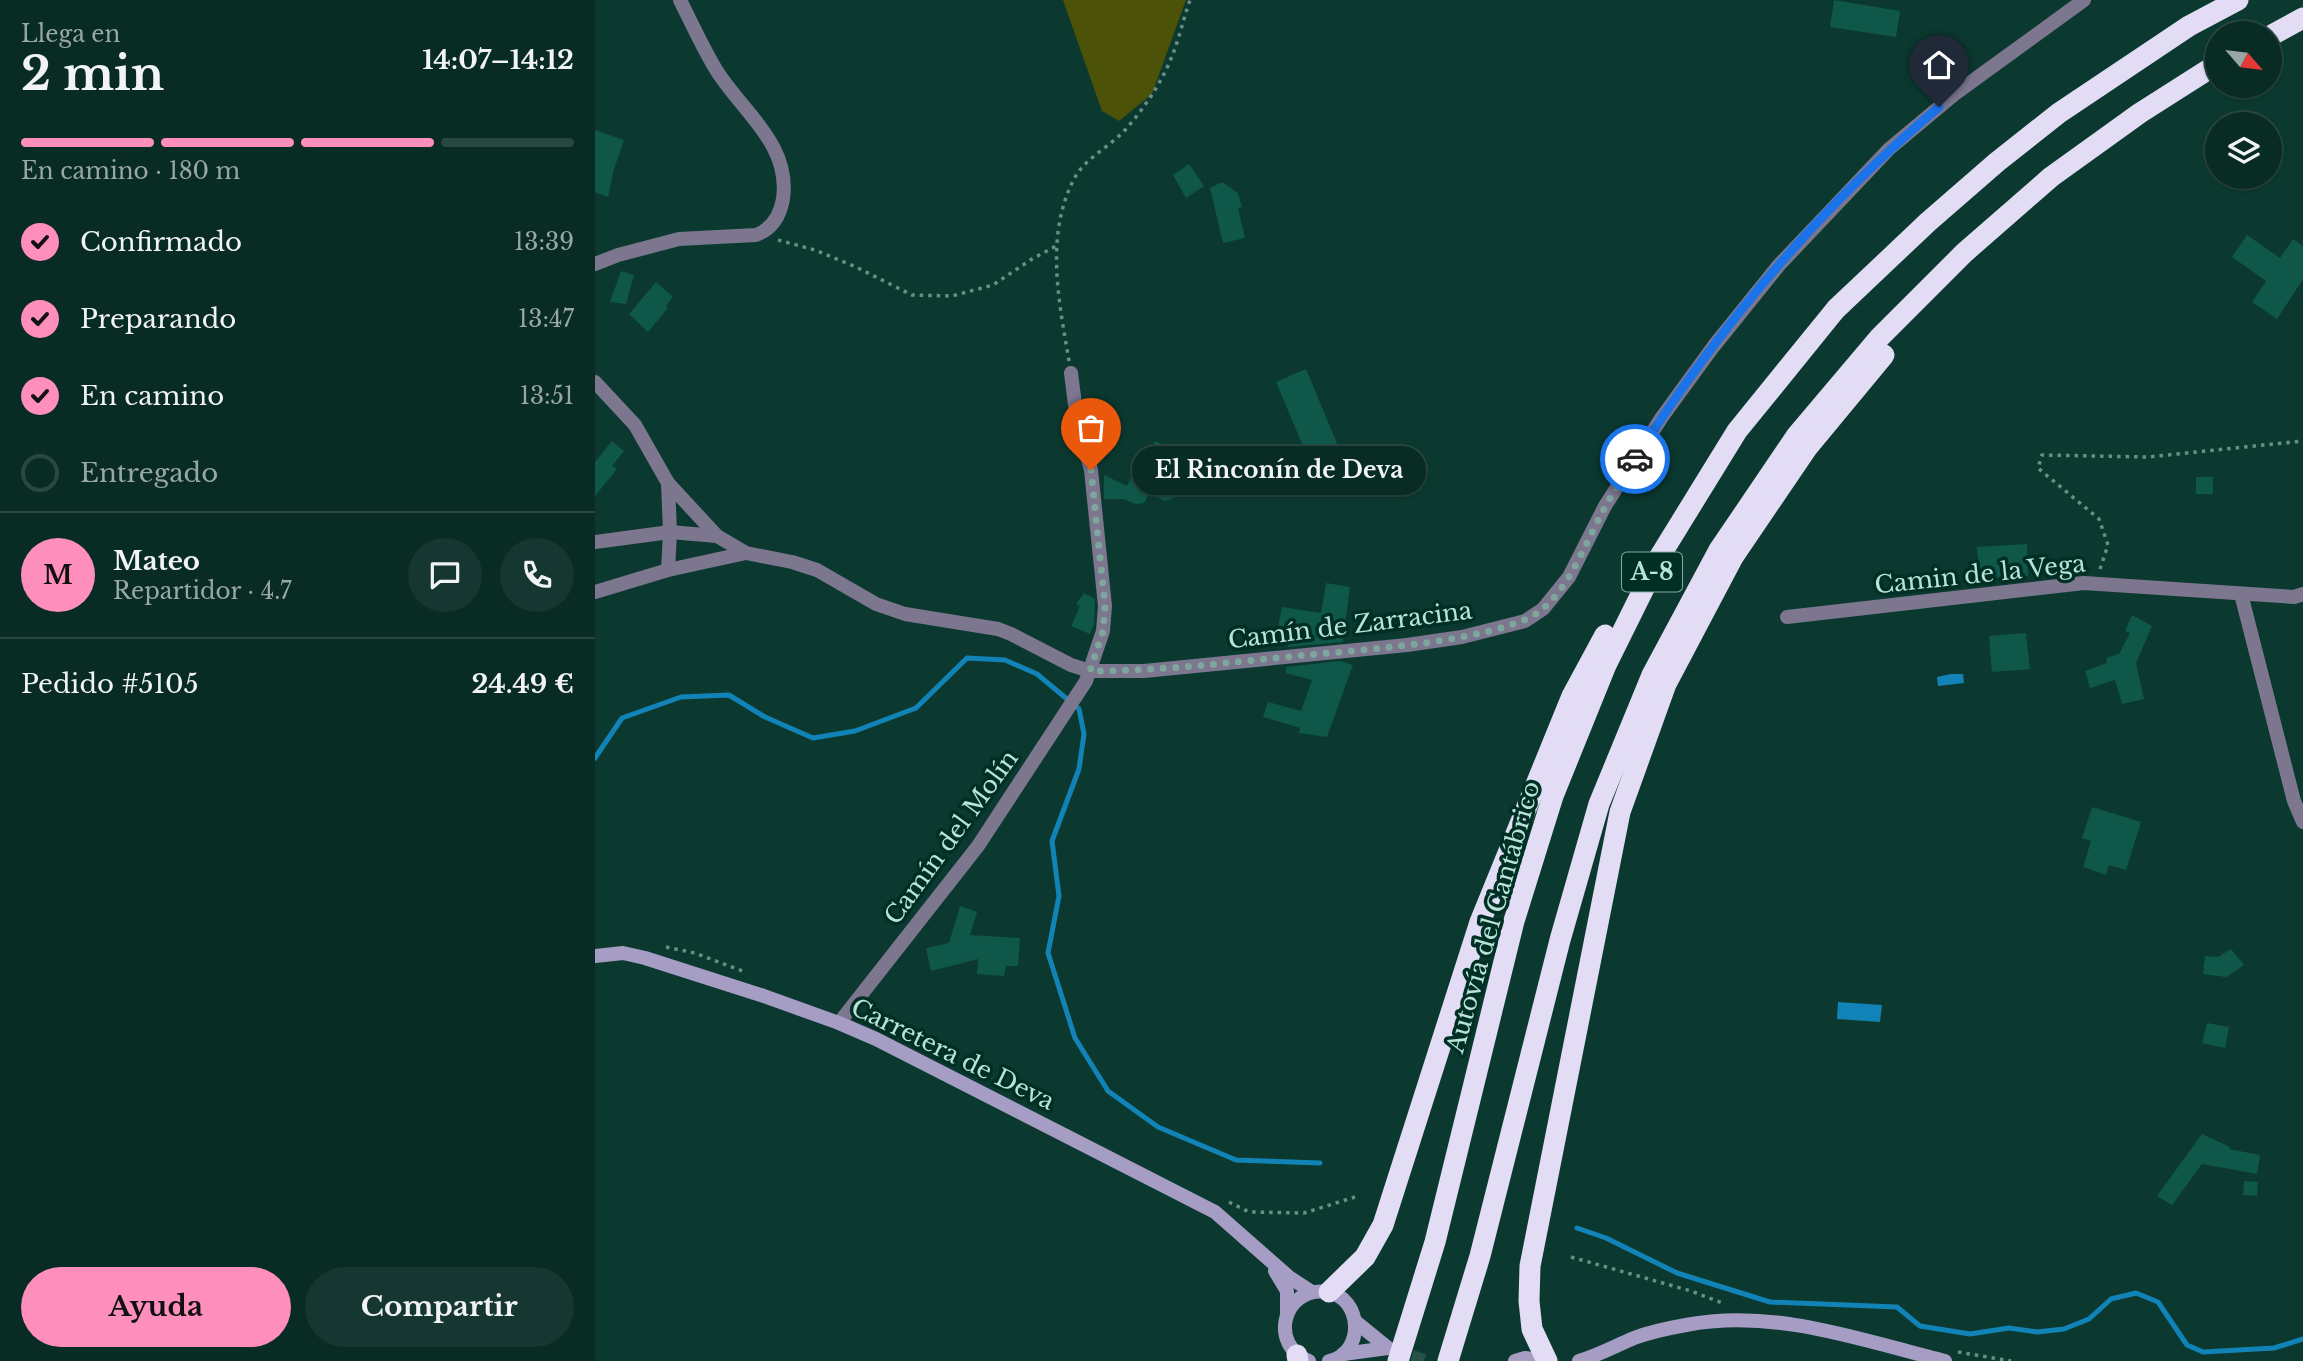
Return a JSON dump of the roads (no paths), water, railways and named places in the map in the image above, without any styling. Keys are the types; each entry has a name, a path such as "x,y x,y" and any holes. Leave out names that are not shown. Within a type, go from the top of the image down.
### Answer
{"highway":[{"name":"Autovía del Cantábrico","path":"1398,1361 1435,1242 1514,921 1552,796 1606,664 1660,556 1737,431 1836,309 1967,188 2059,113 2189,26 2238,0"},
{"path":"2282,29 2303,18"},
{"name":"A-8","path":"1448,1361 1480,1256 1560,940 1599,804 1652,676 1719,550 1797,435 1879,338 1963,253 2051,177 2140,113 2205,72"},
{"path":"1546,1361 1532,1329 1529,1301 1530,1266 1620,812 1666,684 1733,557 1807,448 1887,350 1970,263 2140,113"},
{"path":"1320,1292 1365,1257 1383,1225 1480,922 1532,790 1572,696 1621,605 1660,556"}],"street":[{"path":"595,264 679,239 756,235 775,223 782,207 785,185 776,153 764,130 715,69 680,0"},
{"name":"Camín de Zarracina","path":"1090,671 1145,671 1407,645 1462,637 1525,621 1543,609 1569,577 1605,506 1662,417 1713,347 1779,265 1889,149 1956,93 2084,0"},
{"name":"Camín del Molín","path":"839,1023 978,846 1090,671 1103,631 1105,606 1091,470 1077,420 1071,373"},
{"path":"595,382 635,425 668,483 717,537 746,553 817,570 876,604 905,614 998,629 1071,665 1090,671"},
{"path":"668,483 668,570"},
{"path":"595,542 670,532 717,537"},
{"path":"595,592 668,570 746,553"},
{"name":"Camin de la Vega","path":"1787,617 2084,583 2294,597 2303,594"},
{"path":"2241,593 2294,801 2303,822"},
{"name":"Carretera de Deva","path":"595,956 624,953 645,958 839,1023 1215,1212 1289,1277 1320,1292 1341,1297 1351,1308 1356,1322 1388,1348 1343,1354"},
{"name":"Carretera de Deva","path":"1266,1255 1287,1291 1284,1332 1288,1343 1302,1359"},
{"path":"1287,1313 1296,1300 1320,1292"},
{"path":"1579,1361 1599,1357 1635,1338 1687,1324 1754,1319 1808,1326 1945,1361"},
{"path":"1329,1361 1343,1354 1350,1346 1355,1336 1356,1322"},
{"path":"1515,1361 1525,1358 1546,1361"}],"water":[{"path":"1963,674 1964,683 1938,686 1937,677"},
{"path":"1838,1002 1882,1005 1880,1022 1837,1019"}],"waterway":[{"path":"595,758 622,718 681,697 729,695 765,717 813,738 855,731 916,708 967,658 1005,660 1037,674 1079,709 1084,734 1079,769 1052,841 1059,896 1048,953 1075,1038 1108,1091 1158,1127 1236,1160 1320,1163"},
{"path":"1577,1228 1606,1238 1677,1273 1770,1302 1897,1307 1920,1326 1970,1334 2009,1328 2037,1332 2064,1329 2089,1319 2111,1299 2136,1293 2158,1302 2187,1345 2203,1352 2274,1348 2303,1339"}],"tunnel":[{"path":"1392,1350 1424,1361"}],"place":[{"name":"El Rinconín de Deva","path":"1091,470"}]}
